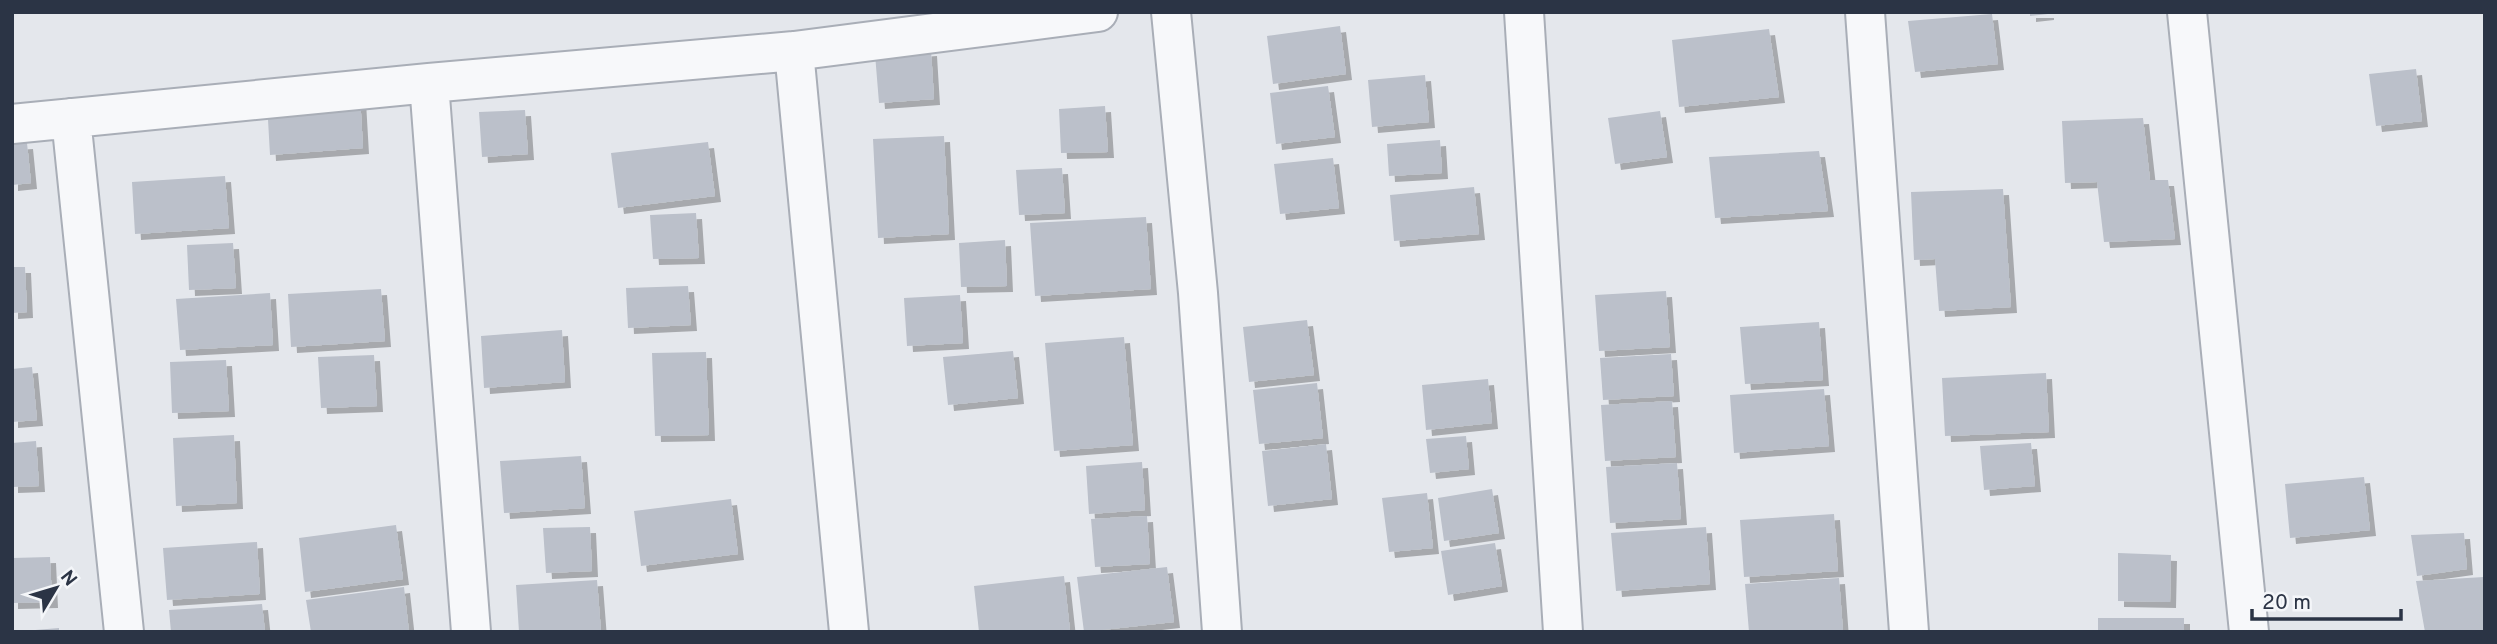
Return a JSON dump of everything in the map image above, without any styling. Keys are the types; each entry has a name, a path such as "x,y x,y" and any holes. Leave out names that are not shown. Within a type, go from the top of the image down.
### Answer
{"street":[{"path":"12,124 794,51 1098,12"},
{"path":"1171,12 1198,293 1222,632"},
{"path":"1524,12 1563,632"},
{"path":"1865,12 1909,632"},
{"path":"2187,12 2249,632"},
{"path":"794,51 849,632"},
{"path":"429,83 471,632"},
{"path":"71,118 124,632"}],"building":[{"path":"2030,12 2048,12 2048,14 2030,16"},
{"path":"1992,14 1998,64 1915,72 1908,21"},
{"path":"1340,26 1346,74 1273,84 1267,36"},
{"path":"1769,29 1779,97 1679,107 1672,40"},
{"path":"931,50 934,99 879,103 875,54"},
{"path":"2416,69 2422,121 2376,126 2369,74"},
{"path":"1425,75 1429,122 1372,127 1368,80"},
{"path":"1328,86 1335,137 1276,144 1270,93"},
{"path":"360,96 363,148 270,155 267,102"},
{"path":"1105,106 1108,152 1061,153 1059,109"},
{"path":"525,110 528,154 482,157 479,112"},
{"path":"1660,111 1667,157 1615,164 1608,118"},
{"path":"2143,118 2150,180 2168,180 2175,239 2104,242 2097,182 2065,183 2062,121"},
{"path":"944,136 949,234 878,238 873,139"},
{"path":"1440,140 1442,173 1389,176 1387,144"},
{"path":"708,142 715,196 618,208 611,153"},
{"path":"27,143 31,183 12,185 12,144"},
{"path":"1819,151 1828,211 1715,218 1709,157"},
{"path":"1333,158 1339,208 1280,214 1274,164"},
{"path":"1062,168 1065,213 1019,215 1016,170"},
{"path":"225,176 229,228 135,234 132,182"},
{"path":"1474,187 1479,234 1394,241 1390,195"},
{"path":"2003,189 2011,307 1939,311 1935,259 1914,260 1911,192"},
{"path":"696,213 699,258 653,259 650,215"},
{"path":"1146,217 1151,289 1035,296 1030,223"},
{"path":"1005,240 1007,286 961,287 959,243"},
{"path":"233,243 236,288 189,290 187,245"},
{"path":"12,267 25,267 27,312 12,313"},
{"path":"688,286 691,325 628,328 626,288"},
{"path":"381,289 385,341 291,347 288,294"},
{"path":"1666,291 1670,347 1599,351 1595,295"},
{"path":"270,293 273,345 180,350 176,299"},
{"path":"960,295 963,343 907,346 904,298"},
{"path":"1307,320 1314,375 1249,382 1243,327"},
{"path":"1819,322 1823,380 1745,384 1740,327"},
{"path":"562,330 565,382 484,388 481,336"},
{"path":"1124,337 1133,445 1054,451 1045,343"},
{"path":"1013,351 1018,398 948,405 943,357"},
{"path":"706,352 709,435 655,436 652,353"},
{"path":"1671,354 1674,396 1603,400 1600,358"},
{"path":"374,355 377,406 321,408 318,357"},
{"path":"226,360 229,411 172,413 170,362"},
{"path":"32,367 37,420 12,422 12,369"},
{"path":"2046,373 2049,432 1945,436 1942,378"},
{"path":"1488,379 1492,423 1426,430 1422,385"},
{"path":"1317,383 1323,438 1259,444 1253,390"},
{"path":"1824,389 1829,446 1734,453 1730,395"},
{"path":"1672,401 1676,457 1605,461 1601,405"},
{"path":"234,435 237,503 176,506 173,438"},
{"path":"1466,436 1469,469 1430,473 1426,439"},
{"path":"36,441 39,486 12,487 12,443"},
{"path":"2031,443 2035,486 1984,490 1980,446"},
{"path":"1326,444 1332,499 1268,506 1262,451"},
{"path":"581,456 585,508 504,513 500,461"},
{"path":"1142,462 1145,510 1089,514 1086,466"},
{"path":"1677,463 1681,519 1610,523 1606,467"},
{"path":"2364,477 2370,530 2290,538 2285,484"},
{"path":"1492,489 1499,533 1444,541 1438,498"},
{"path":"1427,493 1433,548 1389,552 1382,498"},
{"path":"731,499 738,554 641,566 634,511"},
{"path":"1834,514 1838,571 1744,577 1740,520"},
{"path":"1147,516 1150,564 1095,567 1091,519"},
{"path":"396,525 403,579 305,592 299,538"},
{"path":"590,527 592,571 546,573 543,528"},
{"path":"1706,527 1710,584 1616,591 1611,533"},
{"path":"2464,533 2467,569 2417,576 2411,535"},
{"path":"257,542 260,594 167,600 163,548"},
{"path":"1495,543 1502,586 1448,595 1441,551"},
{"path":"2118,553 2171,555 2170,602 2118,601"},
{"path":"50,557 52,602 12,603 12,558"},
{"path":"1167,567 1174,622 1084,632 1077,577"},
{"path":"1064,576 1070,631 979,632 974,586"},
{"path":"2484,577 2485,631 2425,632 2416,581"},
{"path":"1839,578 1843,632 1749,632 1745,584"},
{"path":"597,580 601,632 519,632 516,585"},
{"path":"404,587 409,632 311,632 306,600"},
{"path":"262,604 265,632 171,632 169,610"},
{"path":"2098,618 2184,618 2184,632 2098,632"},
{"path":"59,628 59,632 35,632 35,630"}]}
